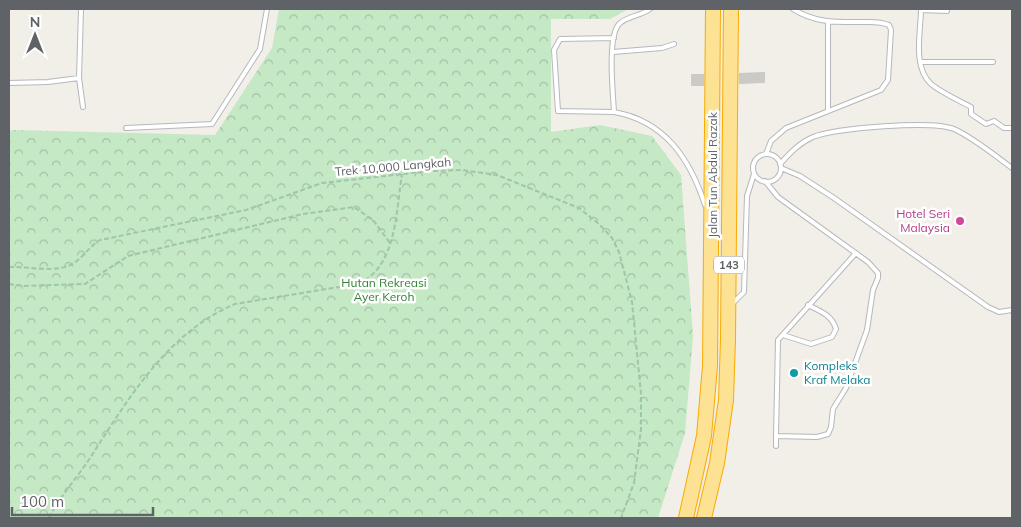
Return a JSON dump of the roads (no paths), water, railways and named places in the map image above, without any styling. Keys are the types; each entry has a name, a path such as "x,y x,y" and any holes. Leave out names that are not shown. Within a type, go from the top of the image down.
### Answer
{"highway":[{"name":"Jalan Tun Abdul Razak","path":"686,518 704,436 710,366 713,9"},
{"name":"Jalan Tun Abdul Razak","path":"704,518 722,433 729,308 732,9"}],"lane":[{"path":"80,9 79,78 84,107"},
{"path":"126,128 212,124 260,50 268,9"},
{"path":"614,112 613,52 616,29 620,23 650,9"},
{"path":"729,308 744,292 747,196 754,174 754,161 766,154 776,134 806,118 884,88 888,80 891,30 889,25 876,22 828,22 802,15 793,9"},
{"path":"947,11 921,10 920,62 926,78 932,85 971,107 971,114 986,124 994,121 1004,128 1012,128"},
{"path":"828,22 828,110"},
{"path":"614,38 560,39 554,50 558,111 614,112 649,125 667,136 680,152 698,183 712,226"},
{"path":"613,52 662,48 674,44"},
{"path":"920,62 993,62"},
{"path":"9,83 48,82 79,78"},
{"path":"765,182 774,180 781,166 803,142 827,133 867,128 937,126 955,130 1012,168"},
{"path":"766,154 775,156 781,166 834,198 988,307 999,312 1012,310"},
{"path":"754,174 765,182 778,197 868,262 878,274 873,290 867,330 846,388 833,409 831,427 828,434 817,437 776,436"},
{"path":"776,446 776,347 778,340 856,253"},
{"path":"783,334 811,344 832,337 836,329 833,321 827,315 808,305"}],"place":[{"name":"Hotel Seri Malaysia","path":"960,221"},
{"name":"Kompleks Kraf Melaka","path":"794,373"}],"park label":[{"name":"Hutan Rekreasi Ayer Keroh","path":"384,290"}]}
